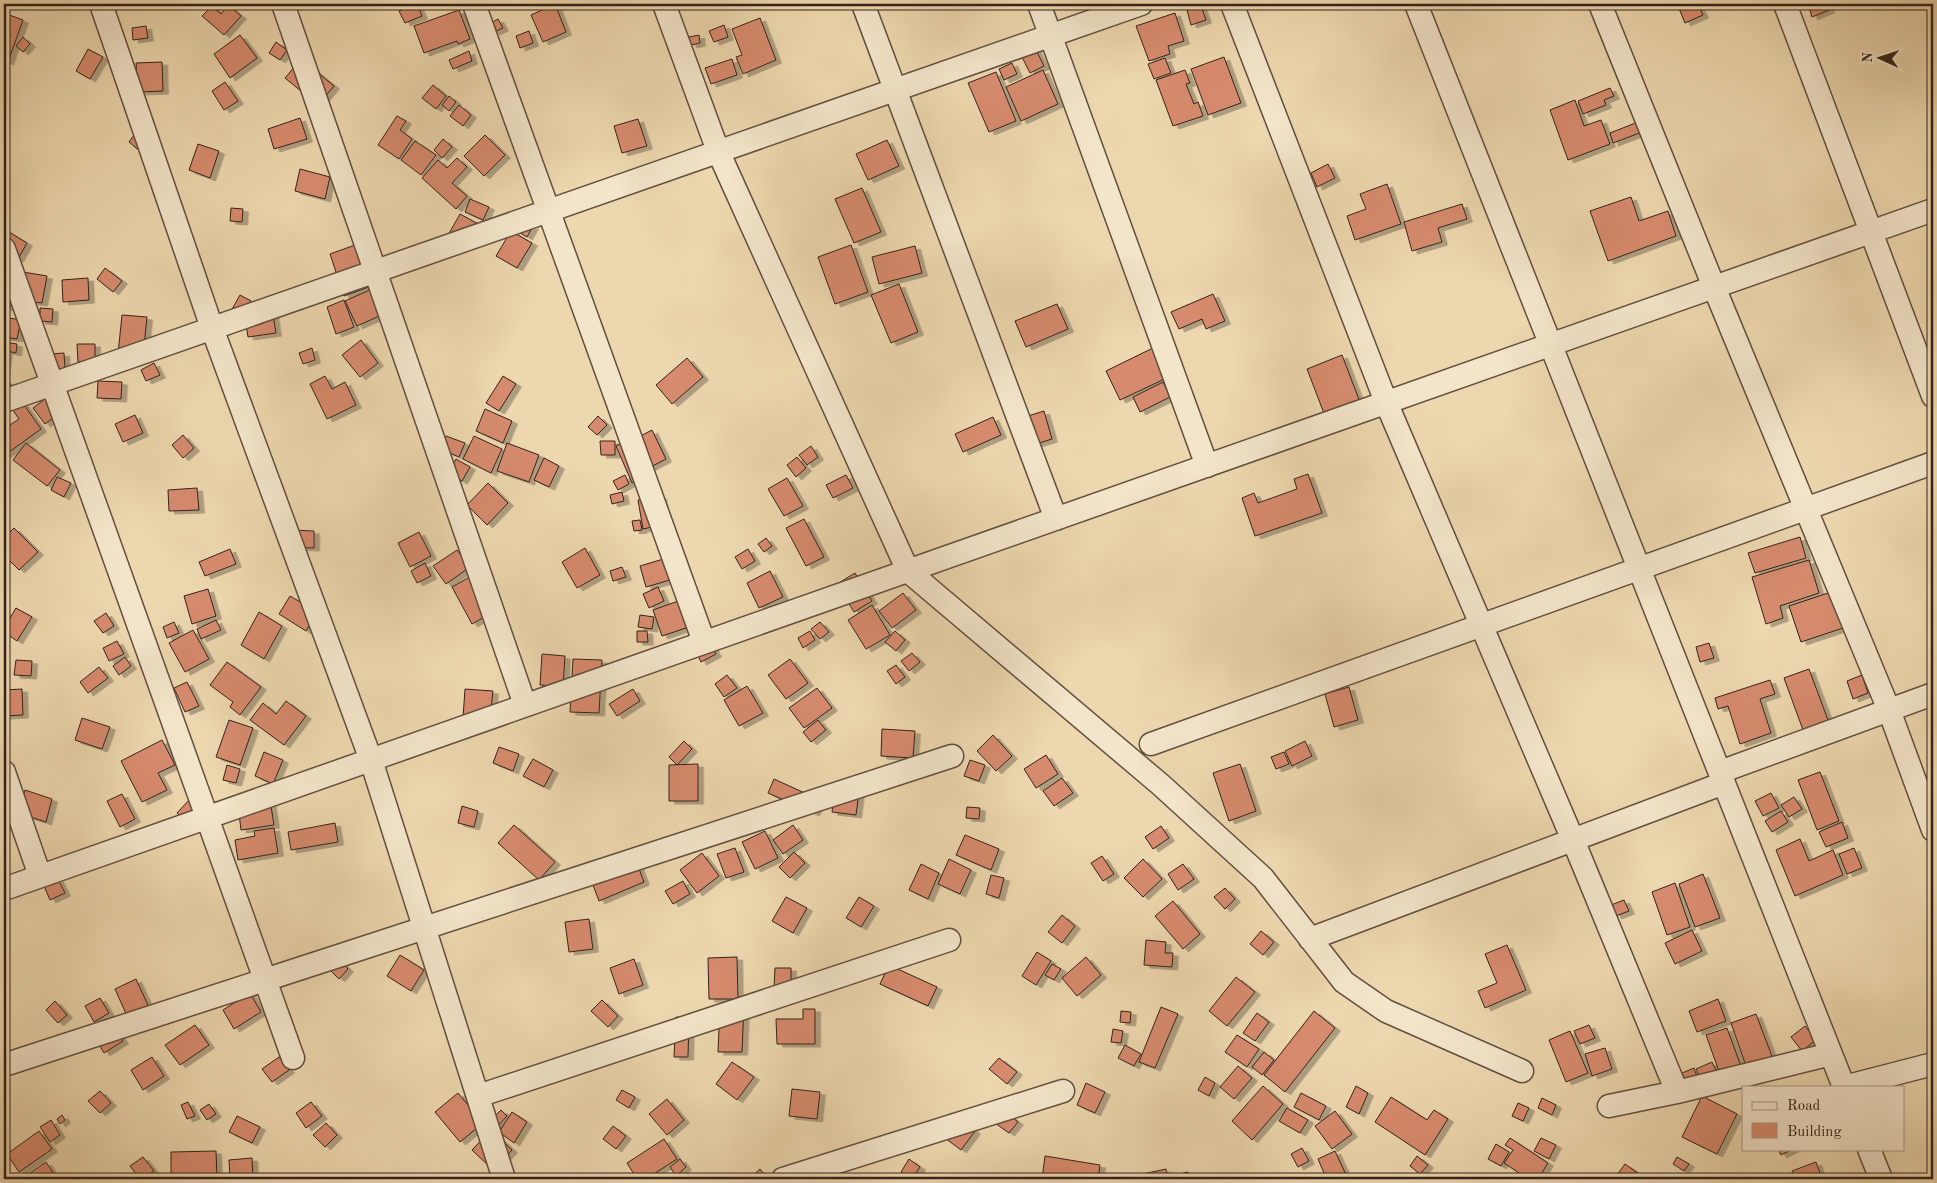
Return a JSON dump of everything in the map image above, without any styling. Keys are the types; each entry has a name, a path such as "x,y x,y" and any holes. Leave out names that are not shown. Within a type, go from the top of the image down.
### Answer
{"street":[{"path":"101,4 212,328 371,760 504,1179"},
{"path":"283,4 525,706"},
{"path":"474,4 704,642"},
{"path":"664,4 718,151 908,571 1180,803 1263,878 1344,982 1386,1010 1522,1071"},
{"path":"863,4 1056,519"},
{"path":"1039,4 1207,466"},
{"path":"4,401 1141,4"},
{"path":"1232,4 1386,402 1573,840 1677,1092"},
{"path":"1416,4 1844,1086"},
{"path":"1600,4 1714,287 1889,710 1933,830"},
{"path":"1786,4 1933,396"},
{"path":"4,889 1933,210"},
{"path":"4,249 293,1058"},
{"path":"1151,744 1933,463"},
{"path":"1310,939 1573,840 1889,710 1933,694"},
{"path":"4,1065 952,756"},
{"path":"4,772 40,876"},
{"path":"478,1096 949,940"},
{"path":"1609,1106 1677,1092 1831,1054"},
{"path":"1848,1086 1933,1064"},
{"path":"783,1179 1063,1091"},
{"path":"1869,1150 1881,1179"}],"building":[{"path":"417,4 422,16 405,23 399,11"},
{"path":"555,4 566,32 543,42 531,15"},
{"path":"1698,4 1703,15 1685,23 1678,6"},
{"path":"1808,4 1827,4 1829,10 1812,17"},
{"path":"228,5 241,16 224,35 202,16 212,6 221,14"},
{"path":"1201,6 1206,20 1191,25 1187,10"},
{"path":"459,10 470,39 458,44 457,41 424,53 414,26"},
{"path":"4,13 23,20 8,62 4,60"},
{"path":"1175,13 1184,41 1168,46 1170,54 1149,61 1136,26"},
{"path":"760,18 776,60 743,74 736,57 742,55 732,29"},
{"path":"498,19 503,28 494,32 489,24"},
{"path":"724,25 728,37 714,42 709,31"},
{"path":"146,26 148,38 133,40 132,28"},
{"path":"529,31 533,43 520,48 516,36"},
{"path":"240,35 257,58 230,78 214,54"},
{"path":"699,35 700,43 691,45 689,37"},
{"path":"23,37 30,44 23,52 16,46"},
{"path":"276,42 287,50 280,60 269,53"},
{"path":"1035,48 1044,66 1030,73 1021,55"},
{"path":"88,49 103,57 90,79 76,71"},
{"path":"469,51 472,61 453,69 449,60"},
{"path":"1224,57 1241,103 1208,115 1191,69"},
{"path":"1165,58 1171,73 1154,79 1148,64"},
{"path":"301,59 334,86 318,105 285,78"},
{"path":"732,59 737,75 711,84 705,68"},
{"path":"162,62 163,91 138,92 136,63"},
{"path":"1012,63 1017,74 1004,80 999,69"},
{"path":"1043,70 1058,104 1021,121 1006,87"},
{"path":"1185,70 1190,83 1186,84 1194,104 1198,102 1203,116 1173,126 1156,80"},
{"path":"996,72 1016,121 989,132 968,83"},
{"path":"225,82 238,101 224,110 212,91"},
{"path":"433,85 446,96 436,109 422,98"},
{"path":"1610,88 1614,96 1604,100 1606,105 1583,114 1578,101"},
{"path":"449,96 456,102 449,111 442,105"},
{"path":"1575,100 1584,126 1601,120 1610,144 1568,160 1550,110"},
{"path":"459,105 471,115 463,126 450,116"},
{"path":"397,116 406,121 400,130 412,139 399,159 378,145"},
{"path":"300,118 307,139 274,149 268,129"},
{"path":"638,119 647,146 622,153 614,126"},
{"path":"1638,122 1642,132 1613,143 1610,133"},
{"path":"137,131 141,152 129,142"},
{"path":"485,135 505,155 484,176 464,156"},
{"path":"443,139 452,147 442,158 434,150"},
{"path":"887,140 899,166 868,180 856,154"},
{"path":"415,141 436,155 421,175 401,160"},
{"path":"198,144 219,151 210,178 189,170"},
{"path":"457,158 467,167 452,183 467,196 456,209 422,178 438,160 447,168"},
{"path":"1328,164 1335,178 1317,187 1311,173"},
{"path":"300,169 330,177 325,199 295,191"},
{"path":"1387,184 1401,224 1355,240 1347,216 1366,209 1360,194"},
{"path":"862,188 881,232 854,243 835,199"},
{"path":"1631,197 1639,221 1668,211 1676,236 1608,261 1590,211"},
{"path":"470,199 489,207 483,220 465,212"},
{"path":"1462,204 1467,219 1438,228 1442,242 1412,251 1404,222"},
{"path":"231,208 243,209 242,222 230,221"},
{"path":"460,214 480,225 447,237"},
{"path":"533,226 527,237 515,230"},
{"path":"4,229 27,243 18,259 4,251"},
{"path":"511,231 532,243 517,268 496,256"},
{"path":"355,245 369,287 344,296 330,254"},
{"path":"851,245 868,292 835,304 818,257"},
{"path":"915,246 922,273 879,284 872,257"},
{"path":"105,268 122,281 113,292 97,279"},
{"path":"23,272 47,276 42,303 18,300"},
{"path":"88,278 89,300 63,302 62,280"},
{"path":"899,284 918,332 891,343 871,295"},
{"path":"4,285 12,287 7,308 4,307"},
{"path":"372,289 384,314 357,326 345,301"},
{"path":"1213,294 1225,321 1206,329 1202,319 1179,329 1171,312"},
{"path":"240,295 251,301 242,317 231,311"},
{"path":"344,300 354,327 336,334 327,307"},
{"path":"1057,304 1068,329 1026,347 1015,321"},
{"path":"40,308 53,309 52,322 40,321"},
{"path":"273,314 276,333 248,337 245,318"},
{"path":"122,315 147,317 143,357 118,354"},
{"path":"4,317 21,320 17,339 4,337"},
{"path":"361,340 378,363 360,377 342,355"},
{"path":"4,342 17,344 16,353 7,351 4,372"},
{"path":"77,344 95,344 95,361 78,362"},
{"path":"1157,346 1171,376 1120,400 1106,371"},
{"path":"312,348 315,360 303,364 299,353"},
{"path":"64,353 65,368 51,370 50,354"},
{"path":"1342,355 1360,402 1325,416 1307,369"},
{"path":"687,358 703,377 672,404 656,385"},
{"path":"154,363 160,375 146,381 141,370"},
{"path":"325,376 332,389 345,382 356,405 327,419 310,384"},
{"path":"503,376 516,384 499,411 486,403"},
{"path":"9,381 15,394 4,399 4,383"},
{"path":"98,381 122,382 121,399 97,398"},
{"path":"1163,382 1170,397 1140,412 1133,397"},
{"path":"54,392 66,408 45,424 33,408"},
{"path":"20,399 41,429 5,455 4,429 19,419 10,406"},
{"path":"485,409 512,421 503,443 476,431"},
{"path":"1044,411 1052,439 1036,444 1028,416"},
{"path":"135,415 143,433 123,442 115,424"},
{"path":"598,416 607,425 597,435 588,427"},
{"path":"993,417 1001,435 963,452 955,434"},
{"path":"652,430 666,459 645,470 631,441"},
{"path":"183,435 194,448 183,458 172,445"},
{"path":"446,436 465,443 459,457 441,449"},
{"path":"474,436 502,449 491,473 463,459"},
{"path":"628,440 644,478 632,483 616,446"},
{"path":"600,441 615,441 615,455 601,455"},
{"path":"26,443 60,470 47,486 13,460"},
{"path":"507,443 539,455 529,482 497,471"},
{"path":"811,446 818,457 807,465 799,455"},
{"path":"797,457 806,468 796,477 787,465"},
{"path":"544,458 559,466 549,487 534,480"},
{"path":"456,459 470,467 462,481 448,474"},
{"path":"1308,474 1322,513 1255,536 1242,498 1254,493 1258,503 1297,489 1294,479"},
{"path":"625,475 629,484 618,490 613,481"},
{"path":"846,475 853,488 833,498 826,485"},
{"path":"57,477 71,483 64,497 51,490"},
{"path":"787,478 803,506 784,516 768,489"},
{"path":"488,483 508,503 487,525 467,505"},
{"path":"197,488 199,510 169,511 168,490"},
{"path":"622,492 624,501 612,504 610,495"},
{"path":"661,496 666,524 643,529 638,500"},
{"path":"804,519 824,557 806,566 786,528"},
{"path":"640,520 642,530 634,531 632,521"},
{"path":"14,528 38,552 19,570 4,555 4,538"},
{"path":"292,530 314,531 314,548 291,547"},
{"path":"419,532 431,556 410,567 398,543"},
{"path":"1800,537 1806,558 1755,573 1748,553"},
{"path":"766,538 772,546 764,552 758,544"},
{"path":"585,548 600,575 577,588 562,562"},
{"path":"230,549 236,564 205,576 199,562"},
{"path":"748,549 755,561 742,569 735,557"},
{"path":"457,550 470,567 446,584 433,566"},
{"path":"680,554 687,575 646,587 640,566"},
{"path":"1809,560 1819,593 1780,606 1783,618 1766,624 1752,577"},
{"path":"425,563 431,576 417,583 411,571"},
{"path":"622,567 626,577 613,581 610,571"},
{"path":"770,571 783,597 759,608 747,583"},
{"path":"855,573 872,601 854,612 837,584"},
{"path":"473,575 493,612 472,624 452,587"},
{"path":"658,587 664,601 649,608 643,594"},
{"path":"208,589 216,616 192,624 184,596"},
{"path":"1834,591 1846,627 1801,642 1789,606"},
{"path":"903,593 916,610 892,628 879,611"},
{"path":"695,595 704,622 662,636 653,610"},
{"path":"290,596 317,612 306,631 279,614"},
{"path":"872,605 890,635 866,649 848,620"},
{"path":"16,608 32,617 17,641 4,632 4,628"},
{"path":"259,612 282,626 264,659 241,645"},
{"path":"106,613 114,626 103,633 94,621"},
{"path":"640,615 654,617 652,629 638,627"},
{"path":"216,620 221,630 201,639 197,629"},
{"path":"174,622 179,633 167,638 163,627"},
{"path":"820,622 829,632 820,639 811,629"},
{"path":"193,630 209,659 185,672 169,643"},
{"path":"637,631 647,631 648,642 637,642"},
{"path":"810,631 815,640 803,648 798,638"},
{"path":"895,631 905,640 896,651 885,642"},
{"path":"709,640 716,654 701,662 694,647"},
{"path":"117,641 124,654 109,661 103,648"},
{"path":"1709,643 1714,658 1700,662 1696,647"},
{"path":"912,653 920,662 909,671 901,661"},
{"path":"542,654 565,656 563,687 540,685"},
{"path":"125,657 131,666 119,675 113,666"},
{"path":"573,659 602,660 599,713 570,712"},
{"path":"790,659 808,683 786,699 768,675"},
{"path":"16,660 32,661 31,676 14,675"},
{"path":"227,662 261,687 240,715 230,707 233,702 210,685"},
{"path":"896,665 905,677 896,684 887,671"},
{"path":"99,667 108,678 88,693 80,682"},
{"path":"1809,669 1828,720 1803,730 1784,678"},
{"path":"727,675 737,688 724,697 715,684"},
{"path":"1862,675 1868,693 1853,699 1847,681"},
{"path":"1770,680 1775,694 1760,699 1771,733 1740,744 1728,706 1718,709 1715,698"},
{"path":"187,682 199,706 185,712 174,688"},
{"path":"747,686 763,713 739,726 724,700"},
{"path":"1349,687 1358,720 1334,727 1325,694"},
{"path":"817,688 832,708 804,728 789,708"},
{"path":"22,689 23,715 4,716 4,690"},
{"path":"465,689 493,691 490,720 463,718"},
{"path":"633,689 640,701 617,716 609,704"},
{"path":"286,701 306,716 284,745 250,720 263,703 276,714"},
{"path":"82,718 110,727 102,749 75,740"},
{"path":"229,720 253,728 240,765 216,757"},
{"path":"818,720 826,730 811,742 803,732"},
{"path":"882,729 915,731 913,758 881,756"},
{"path":"993,735 1012,756 996,771 977,751"},
{"path":"162,740 175,765 158,773 167,790 142,802 121,761"},
{"path":"684,741 692,749 677,765 669,757"},
{"path":"1305,741 1312,756 1292,766 1285,751"},
{"path":"499,747 519,754 513,771 493,763"},
{"path":"264,752 283,760 273,784 255,776"},
{"path":"1284,752 1289,764 1276,769 1271,757"},
{"path":"1046,755 1058,774 1036,788 1024,769"},
{"path":"533,759 553,770 544,787 523,776"},
{"path":"970,760 985,765 979,781 964,776"},
{"path":"698,764 698,801 669,801 669,765"},
{"path":"1240,764 1256,811 1229,821 1213,773"},
{"path":"227,765 240,769 236,783 223,780"},
{"path":"1820,772 1839,821 1817,830 1798,780"},
{"path":"1062,778 1073,793 1054,806 1043,791"},
{"path":"774,779 820,800 814,813 768,793"},
{"path":"836,781 860,785 856,815 832,812"},
{"path":"25,790 52,799 46,822 18,813"},
{"path":"1771,793 1779,808 1763,816 1755,801"},
{"path":"122,794 135,819 120,827 107,801"},
{"path":"1794,797 1802,809 1789,817 1781,805"},
{"path":"190,799 201,809 188,824 177,813"},
{"path":"270,800 274,825 241,830 238,805"},
{"path":"462,806 478,811 474,827 458,823"},
{"path":"967,807 980,808 979,819 966,818"},
{"path":"1781,811 1788,822 1772,832 1765,821"},
{"path":"1842,822 1848,838 1826,847 1819,832"},
{"path":"335,823 338,842 291,850 288,832"},
{"path":"514,825 555,862 539,880 498,843"},
{"path":"793,825 803,840 783,854 773,840"},
{"path":"1161,826 1169,838 1153,849 1145,837"},
{"path":"274,828 278,853 238,860 235,840 255,836 254,831"},
{"path":"765,831 778,858 755,869 742,842"},
{"path":"965,835 999,849 991,870 956,855"},
{"path":"1800,839 1809,861 1833,850 1843,875 1795,896 1776,850"},
{"path":"735,848 744,872 726,878 717,854"},
{"path":"1854,848 1862,868 1847,874 1839,854"},
{"path":"794,852 805,863 790,878 779,867"},
{"path":"702,853 719,876 697,893 680,870"},
{"path":"1102,856 1114,874 1103,881 1091,863"},
{"path":"635,858 644,882 599,901 590,877"},
{"path":"949,859 971,870 960,894 938,884"},
{"path":"1143,859 1162,879 1143,897 1124,878"},
{"path":"921,864 939,873 928,899 909,890"},
{"path":"1183,864 1194,879 1178,890 1168,874"},
{"path":"1703,874 1720,918 1695,927 1679,884"},
{"path":"991,875 1004,878 999,898 986,894"},
{"path":"58,879 65,893 50,900 44,886"},
{"path":"683,881 690,894 673,904 665,891"},
{"path":"1675,883 1690,927 1667,935 1652,892"},
{"path":"1225,888 1235,899 1225,909 1214,897"},
{"path":"786,897 807,908 793,933 772,921"},
{"path":"859,897 874,906 861,927 846,918"},
{"path":"1624,900 1629,911 1616,916 1611,905"},
{"path":"1173,901 1200,934 1183,949 1155,916"},
{"path":"1062,915 1075,926 1062,943 1048,932"},
{"path":"589,919 593,949 569,952 565,922"},
{"path":"1692,930 1702,951 1675,964 1665,943"},
{"path":"1261,931 1274,942 1263,955 1250,944"},
{"path":"1146,940 1166,942 1165,953 1173,953 1172,967 1144,965"},
{"path":"1507,945 1526,990 1485,1008 1478,991 1497,983 1485,954"},
{"path":"1037,952 1051,961 1036,985 1022,976"},
{"path":"400,955 424,970 411,991 387,976"},
{"path":"737,957 738,999 709,999 708,958"},
{"path":"1086,957 1101,975 1077,996 1062,978"},
{"path":"337,958 348,969 339,979 328,968"},
{"path":"634,959 643,985 619,994 610,968"},
{"path":"1052,964 1061,969 1054,980 1045,975"},
{"path":"889,965 937,987 928,1006 880,984"},
{"path":"775,968 791,968 791,987 774,987"},
{"path":"1236,977 1255,992 1227,1026 1209,1011"},
{"path":"136,979 152,1014 127,1016 115,989"},
{"path":"250,993 261,1012 234,1029 223,1010"},
{"path":"100,998 109,1013 94,1022 85,1006"},
{"path":"1718,999 1726,1021 1697,1032 1689,1011"},
{"path":"602,1000 618,1016 608,1027 591,1011"},
{"path":"55,1001 67,1015 58,1023 46,1010"},
{"path":"720,1005 744,1006 742,1052 718,1052"},
{"path":"1161,1007 1178,1014 1155,1068 1139,1062"},
{"path":"803,1009 815,1009 815,1044 777,1044 776,1019 803,1019"},
{"path":"1121,1011 1131,1012 1130,1023 1120,1022"},
{"path":"1314,1011 1335,1028 1285,1092 1264,1075"},
{"path":"1257,1013 1269,1022 1255,1041 1243,1033"},
{"path":"1756,1014 1773,1059 1747,1069 1731,1023"},
{"path":"676,1017 689,1018 688,1057 674,1057"},
{"path":"195,1025 209,1045 180,1065 165,1045"},
{"path":"1589,1025 1595,1038 1580,1044 1574,1031"},
{"path":"114,1026 123,1041 104,1053 95,1038"},
{"path":"1805,1026 1816,1040 1802,1051 1791,1037"},
{"path":"1727,1028 1742,1069 1721,1077 1706,1035"},
{"path":"1113,1029 1123,1031 1121,1043 1111,1042"},
{"path":"1570,1031 1588,1073 1566,1082 1549,1040"},
{"path":"1237,1035 1259,1049 1247,1067 1225,1052"},
{"path":"1125,1045 1141,1054 1134,1066 1118,1058"},
{"path":"1605,1048 1612,1069 1592,1076 1585,1054"},
{"path":"1264,1052 1274,1060 1262,1075 1252,1067"},
{"path":"152,1057 164,1076 143,1090 131,1070"},
{"path":"279,1057 289,1070 272,1082 262,1069"},
{"path":"999,1058 1017,1072 1007,1084 989,1069"},
{"path":"732,1062 754,1077 737,1100 716,1084"},
{"path":"1712,1062 1719,1076 1703,1084 1696,1069"},
{"path":"1238,1066 1252,1078 1234,1099 1220,1087"},
{"path":"1694,1068 1700,1085 1688,1089 1682,1073"},
{"path":"1205,1077 1215,1083 1209,1096 1198,1090"},
{"path":"1086,1083 1105,1092 1095,1113 1077,1105"},
{"path":"1263,1086 1283,1104 1252,1140 1232,1121"},
{"path":"1356,1086 1368,1093 1359,1114 1346,1107"},
{"path":"792,1089 820,1092 817,1119 789,1116"},
{"path":"622,1090 635,1097 629,1108 616,1100"},
{"path":"100,1091 111,1103 100,1113 88,1101"},
{"path":"458,1093 483,1123 460,1142 435,1112"},
{"path":"1301,1093 1326,1106 1319,1120 1294,1107"},
{"path":"1702,1096 1737,1114 1717,1154 1682,1137"},
{"path":"1391,1097 1427,1120 1434,1110 1448,1119 1425,1155 1375,1122"},
{"path":"1542,1098 1556,1105 1552,1115 1538,1108"},
{"path":"667,1099 684,1120 667,1135 649,1114"},
{"path":"188,1102 195,1116 187,1119 181,1105"},
{"path":"311,1102 322,1116 306,1128 296,1113"},
{"path":"1518,1103 1529,1108 1523,1121 1512,1116"},
{"path":"209,1104 216,1114 207,1120 200,1110"},
{"path":"1287,1108 1308,1120 1300,1133 1279,1121"},
{"path":"501,1110 507,1116 497,1127 490,1121"},
{"path":"1004,1111 1018,1122 1009,1133 995,1123"},
{"path":"1335,1111 1352,1134 1332,1149 1315,1126"},
{"path":"512,1112 527,1122 514,1143 499,1132"},
{"path":"951,1113 975,1131 961,1150 937,1132"},
{"path":"62,1115 65,1120 60,1124 57,1119"},
{"path":"237,1116 260,1127 252,1143 229,1132"},
{"path":"51,1120 60,1135 50,1142 40,1127"},
{"path":"326,1123 337,1135 325,1147 313,1135"},
{"path":"613,1126 626,1136 616,1149 603,1139"},
{"path":"491,1130 512,1150 493,1170 472,1150"},
{"path":"39,1131 52,1149 19,1172 7,1154"},
{"path":"1510,1138 1548,1163 1538,1179 1528,1179 1504,1163 1513,1150 1505,1145"},
{"path":"1541,1138 1556,1145 1549,1159 1534,1151"},
{"path":"664,1139 677,1159 646,1179 637,1179 627,1163"},
{"path":"1496,1144 1509,1152 1501,1166 1488,1159"},
{"path":"1302,1148 1309,1161 1298,1167 1291,1154"},
{"path":"1778,1150 1791,1150 1781,1155"},
{"path":"216,1151 217,1179 171,1179 171,1152"},
{"path":"1335,1151 1348,1179 1321,1179 1319,1175 1324,1173 1318,1159"},
{"path":"1045,1156 1100,1165 1098,1179 1042,1179"},
{"path":"1417,1156 1428,1165 1420,1174 1410,1166"},
{"path":"143,1157 154,1171 140,1179 130,1166"},
{"path":"1677,1157 1689,1164 1684,1171 1673,1164"},
{"path":"252,1158 253,1179 230,1179 229,1160"},
{"path":"680,1159 686,1167 676,1176 670,1167"},
{"path":"909,1159 920,1167 912,1179 901,1172"},
{"path":"46,1162 57,1179 34,1179 30,1173"},
{"path":"1816,1162 1822,1179 1795,1179 1792,1171"},
{"path":"1625,1164 1639,1174 1635,1179 1614,1179"},
{"path":"760,1169 767,1178 749,1179"},
{"path":"1166,1169 1169,1179 1129,1179 1129,1177"},
{"path":"1188,1172 1190,1179 1171,1179 1171,1176"}]}
